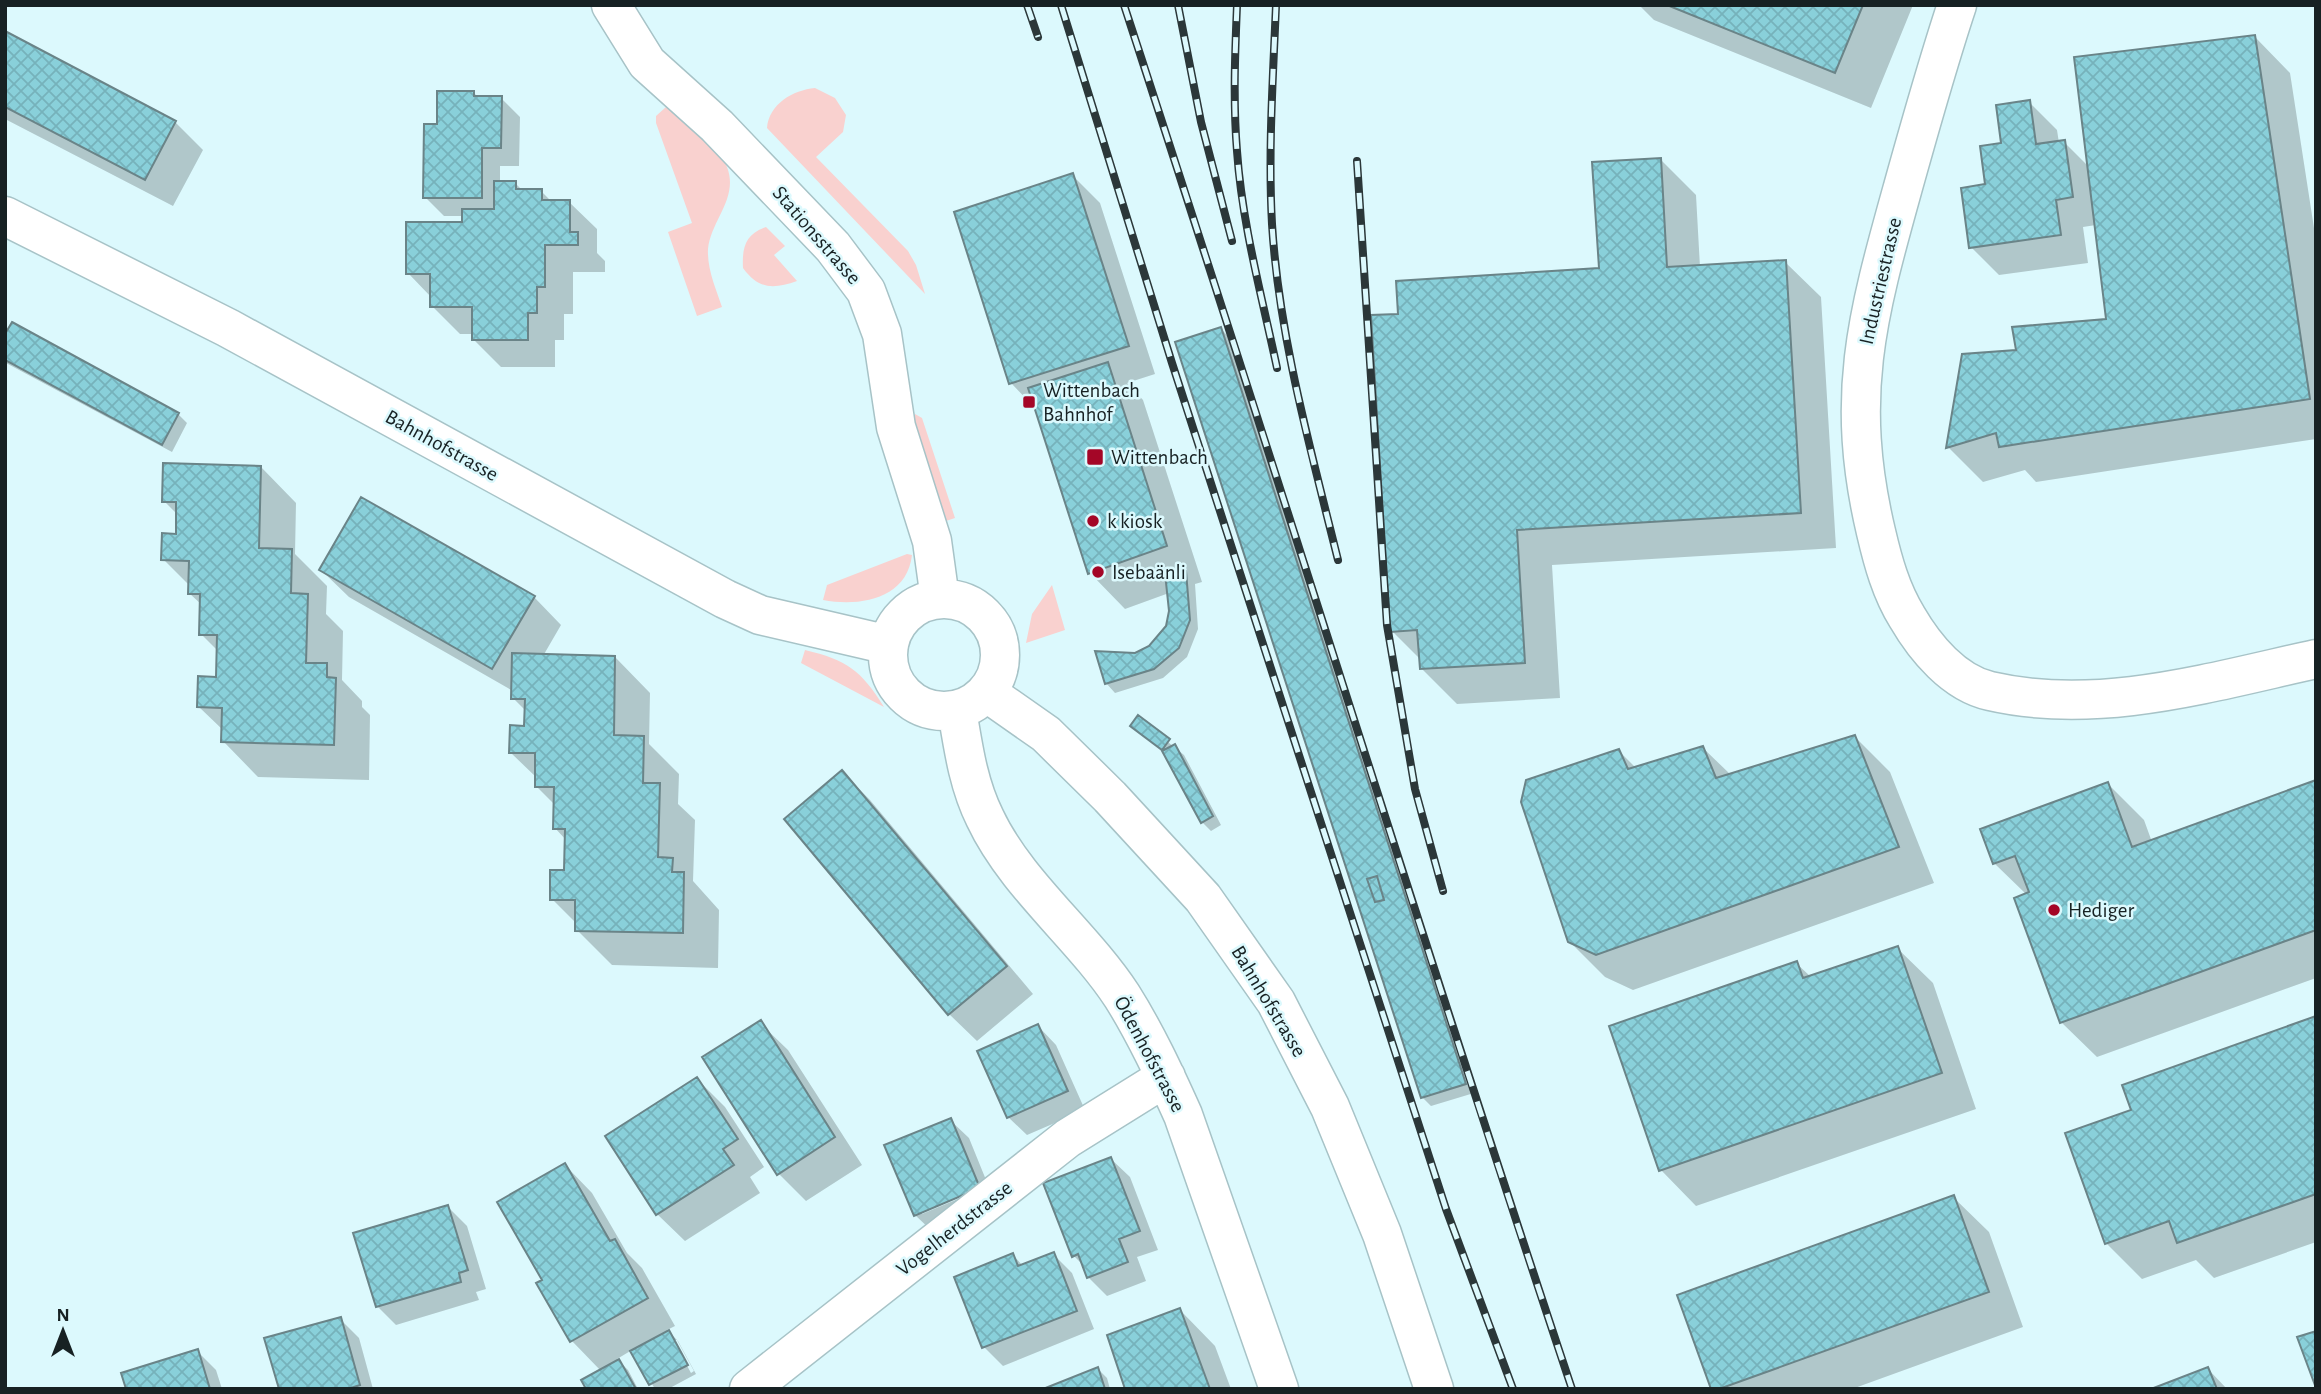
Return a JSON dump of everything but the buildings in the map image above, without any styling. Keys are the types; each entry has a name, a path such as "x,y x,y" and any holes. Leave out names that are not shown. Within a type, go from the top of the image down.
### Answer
{"street":[{"name":"Stationsstrasse","path":"611,5 646,62 717,126 833,247 866,291 882,334 896,427 932,541 940,599"},
{"name":"Industriestrasse","path":"1957,5 1935,70 1875,289 1865,330 1859,393 1861,454 1866,494 1883,563 1900,606 1917,635 1946,666 1966,680 1988,691 2049,699 2149,696 2316,659"},
{"name":"Bahnhofstrasse","path":"5,216 228,328 725,599 760,615 889,646"},
{"path":"940,599 974,608 987,620 996,635 999,665 972,701 933,710 912,701 892,676 888,661 889,646 895,628 907,614 922,604 940,599"},
{"name":"Bahnhofstrasse","path":"972,701 1046,734 1110,797 1203,898 1276,1002 1330,1107 1382,1234 1434,1389"},
{"name":"Ödenhofstrasse","path":"972,701 969,776 985,818 1004,851 1121,995 1166,1077 1183,1115 1279,1389"},
{"name":"Vogelherdstrasse","path":"748,1389 1068,1138 1166,1077"}],"shaded area":[{"path":"815,88 835,98 846,115 843,132 816,157 908,251 916,265 925,294 767,128 777,105 791,95"},
{"path":"666,107 672,107 710,142 723,158 730,178 727,199 708,249 710,271 722,307 697,316 668,232 692,223 656,123 656,116"},
{"path":"766,227 785,246 774,255 797,281 767,286 755,280 743,268 746,243 753,234"},
{"path":"915,414 922,418 955,518 946,521 915,429"},
{"path":"907,554 912,555 901,582 880,597 852,602 823,600 827,585"},
{"path":"1052,585 1065,630 1026,643 1032,614"},
{"path":"805,650 832,658 852,668 868,684 884,707 801,663"}],"railway":[{"path":"1027,5 1038,37"},
{"path":"1061,5 1172,363 1446,1209 1513,1389"},
{"path":"1124,5 1458,1044 1572,1389"},
{"path":"1178,5 1201,122 1232,241"},
{"path":"1237,5 1236,133 1243,206 1277,368"},
{"path":"1276,5 1271,114 1272,224 1276,267 1281,309 1298,394 1338,560"},
{"path":"1357,161 1387,625 1415,789 1443,891"}],"place":[{"name":"Wittenbach Bahnhof","path":"1029,402"},
{"name":"Wittenbach","path":"1095,457"},
{"name":"k kiosk","path":"1093,521"},
{"name":"Isebaänli","path":"1098,572"},
{"name":"Hediger","path":"2054,910"}]}
